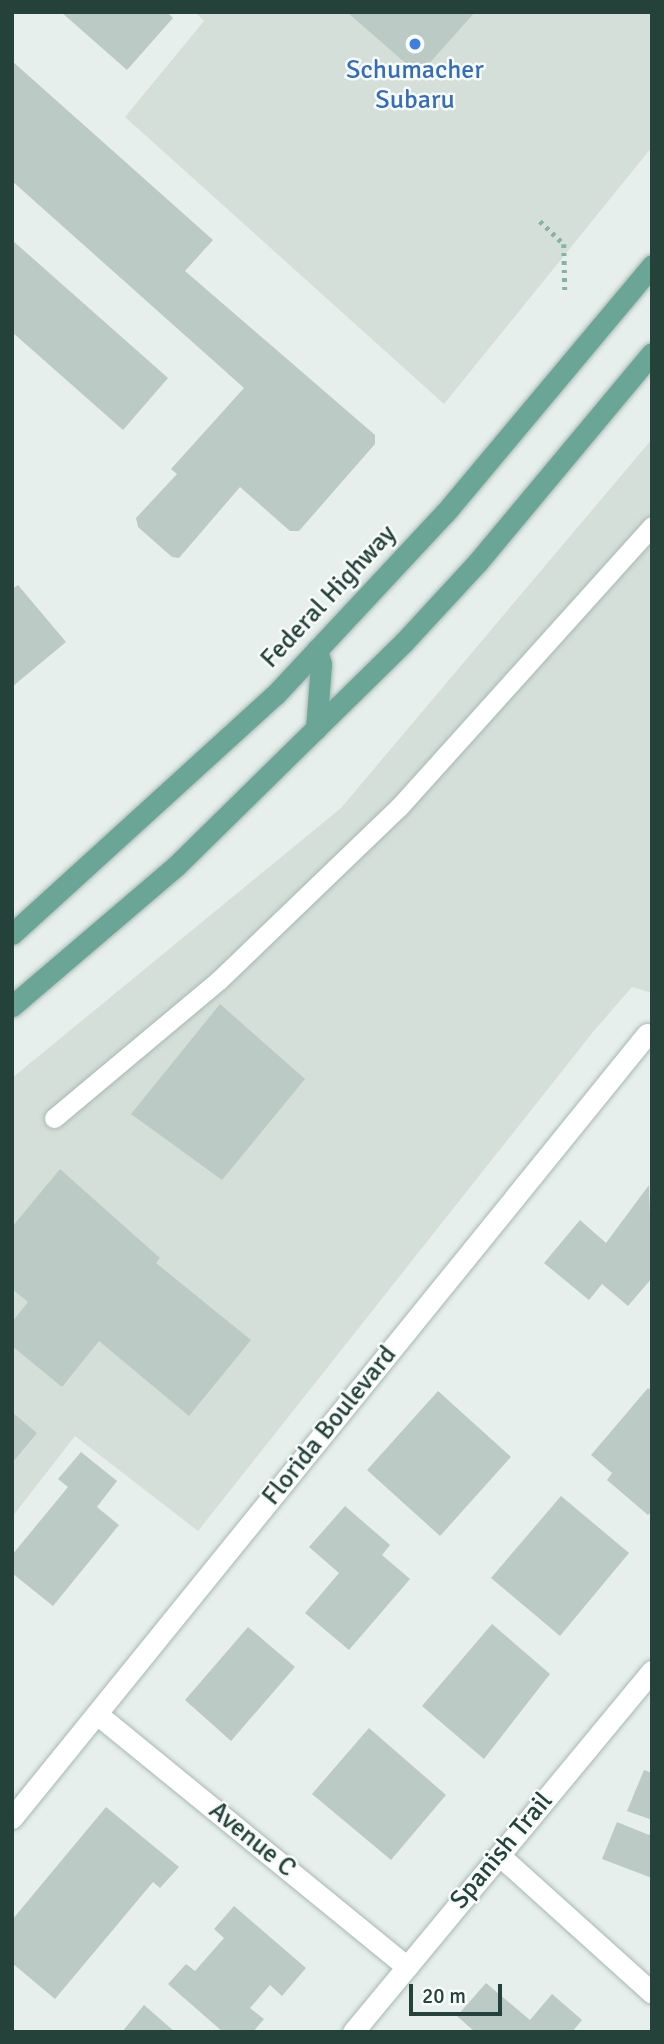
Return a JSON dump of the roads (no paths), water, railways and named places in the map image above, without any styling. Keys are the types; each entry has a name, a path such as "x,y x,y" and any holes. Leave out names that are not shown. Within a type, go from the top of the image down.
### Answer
{"main road":[{"name":"Federal Highway","path":"12,934 207,760 317,650 445,513 652,265"},
{"path":"12,1006 176,866 316,729 477,563 652,353"},
{"path":"316,729 321,664 317,650"}],"street":[{"name":"Florida Boulevard","path":"12,1818 647,1034"},
{"name":"Spanish Trail","path":"353,2032 652,1671"},
{"name":"Avenue C","path":"97,1714 407,1967"},
{"path":"499,1855 652,1993"}],"lane":[{"path":"54,1118 219,980 399,807 652,526"}],"place":[{"name":"Schumacher Subaru","path":"415,44"}]}
